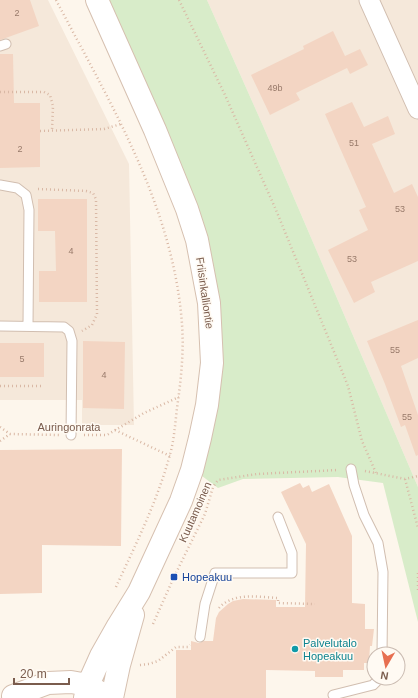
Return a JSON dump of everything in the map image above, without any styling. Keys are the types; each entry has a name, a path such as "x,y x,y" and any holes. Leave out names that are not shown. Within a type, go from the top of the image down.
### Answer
{"main road":[{"name":"Friisinkalliontie","path":"86,691 118,626 138,592 181,501 192,470 207,405 212,363 209,303 197,240 188,209 158,136 97,0"},
{"name":"Friisinkalliontie","path":"111,698 138,592"},
{"path":"12,697 48,683 71,682 86,691 111,698"}],"street":[{"path":"369,0 418,109"}],"lane":[{"path":"0,185 17,188 23,192 26,195 29,210 28,326"},
{"path":"0,326 64,327 69,331 72,341 71,435"},
{"path":"351,469 354,485 364,514 378,544 383,572 382,646"},
{"path":"200,637 205,604 215,573 292,573 292,553 278,517"},
{"path":"333,695 369,686"}],"path":[{"path":"56,0 121,124 138,160 160,214 177,282 182,324 183,360 170,456 157,497 112,595"},
{"path":"179,0 225,95 276,210 348,386 362,442 376,473"},
{"path":"0,92 44,92 50,95 52,106 52,130"},
{"path":"40,131 104,129 121,124"},
{"path":"23,192 35,189 86,191 93,193 96,199 97,314 92,325 82,331 70,335"},
{"path":"0,386 42,386"},
{"name":"Auringonrata","path":"10,434 108,435 144,413 178,397"},
{"path":"0,426 10,434 0,441"},
{"path":"115,430 170,456"},
{"name":"Kuutamoinen","path":"152,627 174,577 205,514 213,487 218,480 257,474 351,469 405,479"},
{"path":"418,476 405,479 418,528"},
{"path":"418,573 418,592"},
{"path":"217,610 226,602 237,597 278,598 278,603 315,604"},
{"path":"140,665 158,661 176,647 188,647 200,637"},
{"path":"138,672 141,659"}],"shaded area":[{"path":"0,0 48,0 129,164 134,425 82,425 82,400 0,400"},
{"path":"207,0 418,0 418,487 264,128"}],"green space":[{"path":"106,0 207,0 264,128 418,487 418,622 383,483 338,477 243,479 218,488 202,476 211,435 219,332"}],"building":[{"path":"0,0 30,0 39,26 0,40"},
{"path":"333,31 345,56 360,49 368,65 350,74 347,68 296,93 300,100 270,115 251,75 304,49 303,46"},
{"path":"0,54 13,54 14,103 40,103 40,167 0,168"},
{"path":"352,102 364,127 388,116 395,134 372,144 394,193 412,184 418,197 418,261 371,282 375,292 354,303 328,250 368,230 359,210 366,207 325,114"},
{"path":"38,199 87,199 87,302 39,302 39,271 56,271 55,231 38,231"},
{"path":"418,320 418,358 401,366 418,415 418,455 416,456 405,425 401,427 367,341"},
{"path":"83,341 125,342 124,409 83,408"},
{"path":"0,343 44,343 44,377 0,377"},
{"path":"122,449 121,546 42,545 42,593 0,594 0,450"},
{"name":"Palvelutalo Hopeakuu","path":"300,483 303,488 309,485 312,492 329,484 352,536 352,603 365,604 365,629 374,629 372,646 366,646 366,663 364,663 364,670 343,670 343,677 315,677 315,671 266,670 266,698 176,698 176,650 191,650 191,641 199,643 204,641 213,641 216,618 219,612 228,604 233,601 243,599 276,600 276,607 305,607 306,544 281,492"}],"place":[{"name":"Hopeakuu","path":"174,577"},
{"name":"Palvelutalo Hopeakuu","path":"295,649"}]}
